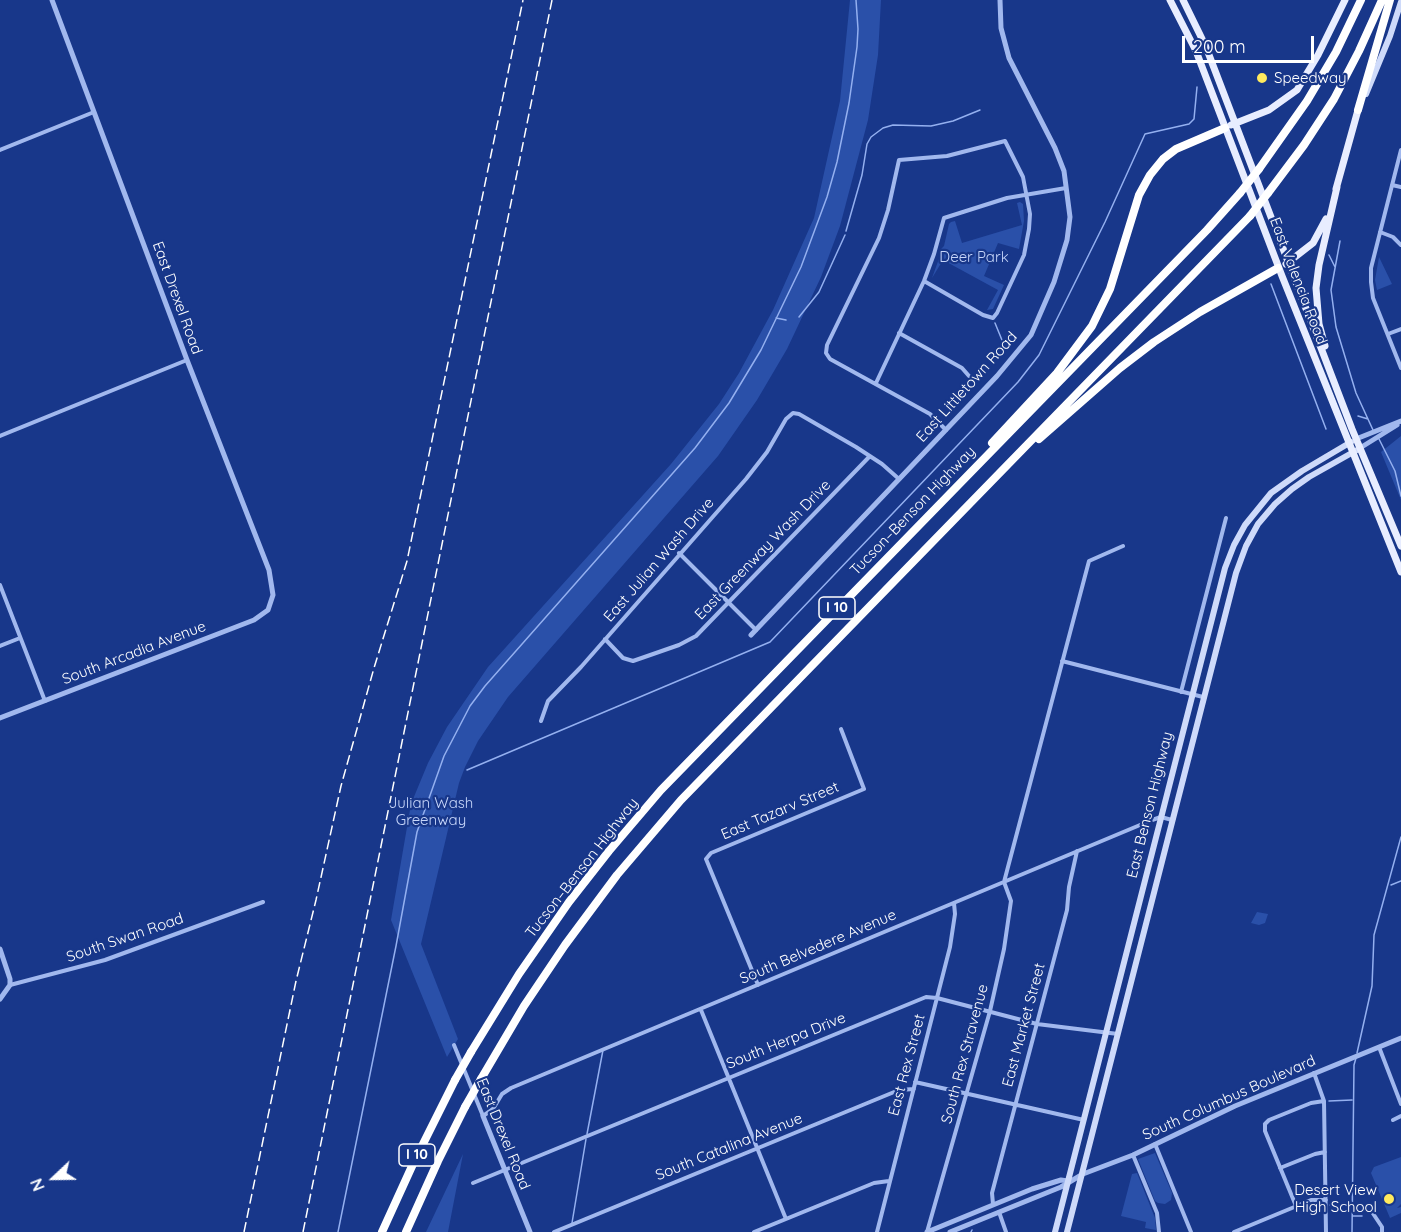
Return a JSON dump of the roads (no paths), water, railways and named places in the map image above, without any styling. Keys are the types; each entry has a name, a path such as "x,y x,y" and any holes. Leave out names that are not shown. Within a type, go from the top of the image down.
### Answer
{"highway":[{"name":"Tucson–Benson Highway","path":"382,1232 416,1156 471,1052 549,930 624,832 688,760 1207,230 1240,193 1307,101 1340,44 1361,0"},
{"name":"I 10","path":"406,1232 465,1107 481,1079 550,966 637,850 707,772 1250,216 1285,172 1329,107 1357,57 1382,0"},
{"path":"1358,110 1390,0"},
{"path":"885,559 1057,373 1084,339 1110,289 1139,195 1155,169 1180,147 1225,128"},
{"path":"991,482 1145,348 1200,312 1278,268"}],"main road":[{"name":"East Valencia Road","path":"1170,0 1196,51 1278,268 1401,572"},
{"name":"East Valencia Road","path":"1183,0 1206,47 1287,263 1401,546"},
{"path":"1225,128 1269,110 1297,90 1318,55 1345,0"},
{"path":"1278,268 1313,243 1325,222 1358,110 1387,44 1401,2"},
{"path":"1333,378 1319,324 1317,288 1319,265 1336,187"},
{"name":"East Benson Highway","path":"1055,1232 1225,568 1234,545 1257,508 1284,483 1356,439"},
{"name":"East Benson Highway","path":"1067,1232 1236,573 1246,546 1258,524 1292,489 1308,477 1360,448"}],"street":[{"name":"East Drexel Road","path":"52,0 269,570 274,590 271,604"},
{"name":"East Littletown Road","path":"753,633 997,376 1030,334 1054,282 1067,240 1070,217 1064,171 1055,148 1009,58 1001,28 1000,0"},
{"path":"0,150 96,111"},
{"path":"924,281 983,315 993,318 997,313 1024,255 1029,229 1023,177 1005,141 947,156 899,160 879,238 827,345 826,353 830,359 930,414 946,430"},
{"path":"1401,150 1371,268 1373,298 1401,368"},
{"path":"1392,185 1401,188"},
{"path":"876,383 924,281 944,219 1007,198 1067,188"},
{"path":"1380,232 1393,237 1401,245"},
{"path":"1388,334 1401,329"},
{"path":"899,333 962,368 969,376"},
{"path":"0,436 188,360"},
{"name":"East Julian Wash Drive","path":"541,721 548,701 746,479 767,452 786,419 793,413 799,414 870,456"},
{"path":"1360,448 1374,440 1380,433 1401,422"},
{"path":"1356,439 1371,433 1380,433"},
{"path":"870,456 899,479"},
{"name":"East Greenway Wash Drive","path":"605,639 623,658 633,661 679,645 696,636 870,456"},
{"path":"1181,692 1226,518"},
{"path":"1004,882 1089,561 1123,546"},
{"path":"679,554 729,604 753,633"},
{"path":"0,585 45,701"},
{"name":"South Arcadia Avenue","path":"0,718 254,620 265,613 271,604"},
{"path":"0,646 20,638"},
{"path":"1062,661 1204,698"},
{"name":"East Tazarv Street","path":"758,986 707,864 707,856 864,789 841,729"},
{"path":"1161,817 1173,820"},
{"name":"South Belvedere Avenue","path":"483,1116 493,1109 502,1094 511,1088 1161,817"},
{"name":"East Market Street","path":"993,1204 992,1193 1067,910 1069,887 1077,851"},
{"name":"South Rex Stravenue","path":"927,1232 990,1011 1004,950 1011,901 1004,882"},
{"name":"South Swan Road","path":"10,985 105,960 263,902"},
{"name":"East Rex Street","path":"877,1232 951,942 955,914 954,903"},
{"path":"0,949 8,968 10,985 0,999"},
{"name":"South Herpa Drive","path":"473,1183 922,999 937,998 1037,1024 1087,1032 1119,1034"},
{"path":"701,1010 786,1219"},
{"name":"South Columbus Boulevard","path":"950,1232 1059,1188 1083,1174 1133,1155 1235,1106 1401,1038"},
{"name":"East Drexel Road","path":"454,1045 530,1232"},
{"path":"1379,1047 1401,1104"},
{"path":"1314,1073 1324,1101 1326,1232"},
{"path":"915,1082 1084,1120"},
{"name":"South Catalina Avenue","path":"554,1232 899,1090 914,1089"},
{"path":"1296,1206 1263,1124 1311,1103 1324,1101"},
{"path":"1393,1120 1401,1116"},
{"path":"1155,1143 1191,1232"},
{"path":"1280,1168 1325,1152"},
{"path":"1133,1155 1157,1213 1159,1232"},
{"name":"South Columbus Boulevard","path":"927,1232 993,1204 1060,1180 1068,1181"},
{"path":"754,1232 874,1183 889,1181"},
{"path":"1234,1232 1311,1200 1326,1200"},
{"path":"999,1212 1006,1232"},
{"path":"1372,1212 1382,1227 1382,1232"}],"waterway":[{"path":"338,1232 417,832 444,756 470,706 485,686 695,448 729,403 761,350 801,267 827,197 837,162 857,47 856,0"},
{"path":"467,770 770,642 1018,382 1039,355 1105,222 1145,134 1189,124 1194,119 1197,87"},
{"path":"846,231 862,175 867,144 871,137 883,128 893,125 931,126 953,121 980,110"},
{"path":"799,317 819,292 845,235"},
{"path":"1340,241 1331,290 1336,327 1356,393 1373,430"},
{"path":"1329,255 1335,267"},
{"path":"1271,284 1326,429"},
{"path":"776,318 786,320"},
{"path":"995,323 1004,345"},
{"path":"1358,416 1368,419"},
{"path":"1379,439 1395,471 1401,496"},
{"path":"1357,1053 1372,986 1374,935 1401,837"},
{"path":"1391,885 1401,881"},
{"path":"587,1134 603,1050"},
{"path":"1352,1232 1354,1065 1356,1058"},
{"path":"1329,1101 1352,1100"},
{"path":"572,1223 586,1139"},
{"path":"1330,1205 1348,1205 1352,1209"},
{"path":"1353,1216 1362,1216"}],"railway":[{"path":"244,1232 296,981 341,786 407,561 523,0"},
{"path":"303,1232 552,0"}],"place":[{"name":"Speedway","path":"1262,78"},
{"name":"Desert View High School","path":"1389,1199"}],"park label":[{"name":"Deer Park","path":"974,257"},
{"name":"Julian Wash Greenway","path":"431,812"}]}
